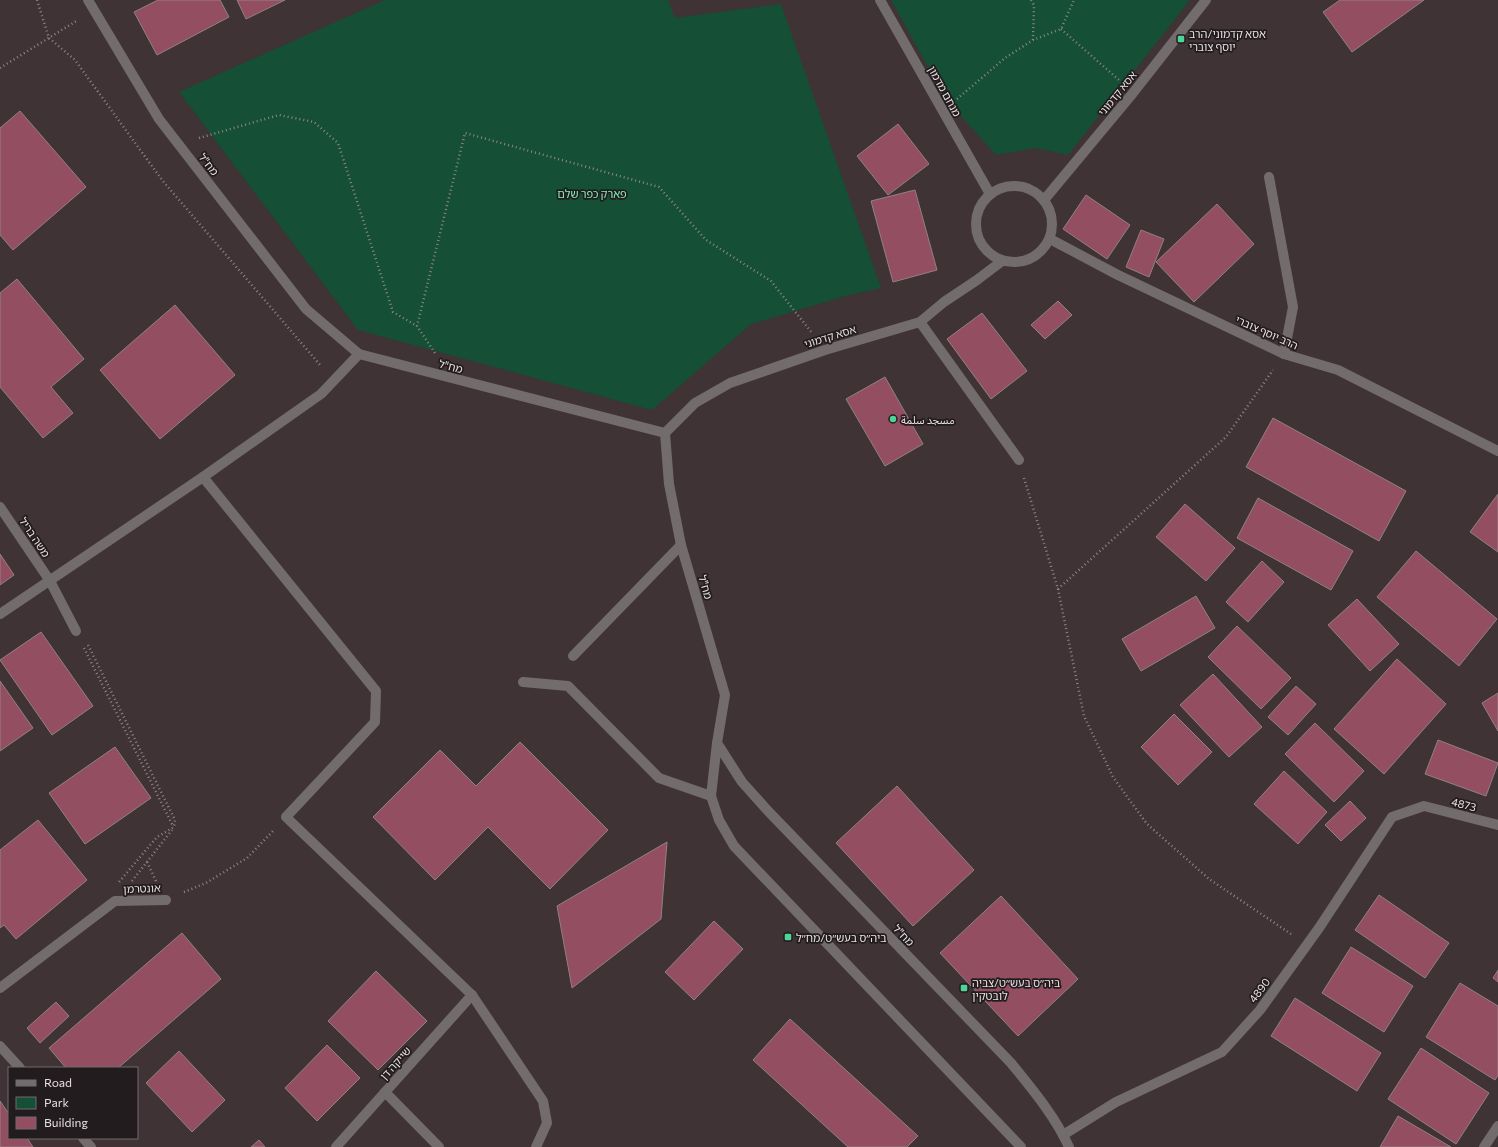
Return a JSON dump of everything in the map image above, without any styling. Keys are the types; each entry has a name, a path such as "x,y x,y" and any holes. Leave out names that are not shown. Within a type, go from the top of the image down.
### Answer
{"street":[{"name":"מח\"ל","path":"88,0 159,120 306,309 359,354 665,433 669,484 681,545 725,695 717,742 711,796 719,820 734,846 1021,1147"},
{"name":"מנחם מדמון","path":"880,0 990,194"},
{"name":"אסא קדמוני","path":"1044,200 1133,93 1206,0"},
{"path":"1269,177 1293,307 1284,354"},
{"path":"1012,186 1024,187 1035,192 1044,200 1052,219 1052,229 1050,239 1044,249 1035,257 1025,262 1013,263 1002,261 991,256 977,237 975,225 977,213 982,203 990,194 1000,188 1012,186"},
{"name":"הרב יוסף צוברי","path":"1050,239 1118,275 1284,354 1338,370 1498,451"},
{"name":"אסא קדמוני","path":"665,433 695,403 730,383 825,350 920,322 944,302 1002,261"},
{"path":"920,322 1019,460"},
{"path":"0,614 203,477 320,394 359,354"},
{"path":"203,477 376,691 375,722 286,817 472,995 543,1101 547,1123 536,1147"},
{"name":"משה בריל","path":"0,508 50,580 76,631"},
{"path":"573,656 681,545"},
{"path":"523,682 568,686 659,778 711,796"},
{"name":"מח\"ל","path":"717,742 742,782 769,812 1011,1064 1036,1094 1063,1135 1069,1147"},
{"name":"4890","path":"1063,1135 1116,1102 1222,1052 1260,1010 1307,945 1392,817 1424,806"},
{"name":"4873","path":"1424,806 1498,825"},
{"name":"אונטרמן","path":"0,988 115,901 166,900"},
{"name":"שייקה דן","path":"336,1147 472,995"},
{"path":"0,1046 19,1067"},
{"path":"385,1092 439,1147"},
{"path":"1484,1147 1498,1126"},
{"path":"84,1139 91,1147"}],"path":[{"path":"37,0 49,38 75,60 162,180 334,380"},
{"path":"1031,0 1034,5 1032,40"},
{"path":"942,111 1005,58 1032,40 1061,29 1074,0"},
{"path":"0,68 94,10"},
{"path":"1061,29 1107,70"},
{"path":"178,144 279,115 314,122 338,143 393,312 417,326 453,379"},
{"path":"417,326 466,133 659,187 706,240 771,281 825,350"},
{"path":"1058,589 1226,437 1284,354"},
{"path":"1019,460 1058,589 1084,716 1113,777 1147,824 1209,879 1307,945"},
{"path":"76,631 174,827"},
{"path":"87,644 175,820 174,827 115,901"},
{"name":"אונטרמן","path":"166,900 206,883 247,858 286,817"},
{"path":"114,887 157,837 174,827"}],"green space":[{"name":"פארק כפר שלם","path":"385,0 668,0 675,18 781,4 881,288 849,295 751,324 652,410 358,330 179,92"},
{"path":"891,0 1190,0 1068,155 1035,148 996,155 945,98"}],"building":[{"path":"158,0 220,0 229,17 157,55 134,12"},
{"path":"237,0 285,0 246,19"},
{"path":"1340,0 1424,0 1352,52 1323,12"},
{"path":"20,111 86,187 13,250 0,235 0,128"},
{"path":"898,124 929,164 888,195 857,156"},
{"path":"915,190 937,270 893,282 871,201"},
{"path":"1086,195 1130,225 1107,259 1063,229"},
{"path":"1217,204 1254,244 1194,302 1156,262"},
{"path":"1141,230 1164,239 1149,277 1126,267"},
{"path":"17,279 84,359 51,387 73,413 43,438 0,387 0,293"},
{"path":"1058,301 1072,315 1045,339 1031,325"},
{"path":"175,305 235,375 160,439 100,370"},
{"path":"982,313 1027,371 991,399 947,339"},
{"path":"885,377 923,444 885,466 846,399"},
{"path":"1273,418 1406,491 1379,541 1246,467"},
{"path":"1498,494 1498,552 1470,532"},
{"path":"1258,498 1353,551 1331,590 1237,538"},
{"path":"1185,504 1235,548 1206,581 1156,537"},
{"path":"1416,551 1497,619 1459,666 1377,597"},
{"path":"0,554 14,575 0,585"},
{"path":"1262,561 1284,582 1248,622 1226,602"},
{"path":"1196,596 1215,628 1141,671 1122,639"},
{"path":"1357,599 1399,644 1370,671 1328,625"},
{"path":"1237,626 1291,678 1261,709 1208,657"},
{"path":"41,632 93,706 52,735 0,660"},
{"path":"1397,659 1446,704 1384,774 1334,729"},
{"path":"1213,674 1262,727 1229,757 1180,705"},
{"path":"0,681 33,728 0,751"},
{"path":"1296,686 1316,704 1288,735 1268,717"},
{"path":"1498,693 1498,731 1482,703"},
{"path":"1174,714 1212,752 1178,785 1141,747"},
{"path":"1315,723 1364,771 1334,802 1285,754"},
{"path":"1438,740 1498,763 1486,796 1425,774"},
{"path":"520,742 608,830 550,889 488,827 435,880 373,817 440,750 476,786"},
{"path":"115,747 151,798 85,844 49,793"},
{"path":"1284,771 1327,812 1298,844 1254,804"},
{"path":"897,786 974,870 913,926 836,843"},
{"path":"1350,801 1366,818 1341,841 1325,825"},
{"path":"38,820 87,880 16,939 4,925 0,928 0,850"},
{"path":"667,842 661,919 572,988 557,906"},
{"path":"1379,895 1449,943 1425,978 1355,930"},
{"path":"1001,896 1078,979 1018,1036 940,953"},
{"path":"714,921 743,949 694,1000 665,972"},
{"path":"182,933 221,979 119,1067 65,1067 49,1048"},
{"path":"1351,947 1413,986 1384,1032 1322,993"},
{"path":"1498,970 1498,982 1493,978"},
{"path":"376,971 427,1021 378,1070 328,1021"},
{"path":"1460,983 1498,1006 1498,1075 1495,1080 1426,1037"},
{"path":"1295,998 1381,1053 1357,1091 1271,1036"},
{"path":"56,1002 69,1016 40,1043 27,1028"},
{"path":"790,1019 918,1136 907,1147 848,1147 753,1060"},
{"path":"327,1045 360,1078 317,1121 285,1088"},
{"path":"1421,1048 1489,1093 1456,1144 1388,1099"},
{"path":"179,1051 225,1100 192,1132 146,1083"},
{"path":"0,1101 8,1113 8,1139 28,1139 33,1147 0,1147"},
{"path":"1398,1116 1451,1147 1380,1147"},
{"path":"259,1140 265,1147 251,1147"}],"place":[{"name":"אסא קדמוני/הרב יוסף צוברי","path":"1181,39"},
{"name":"مسجد سلمة","path":"893,419"},
{"name":"ביה״ס בעש״ט/מח״ל","path":"788,937"},
{"name":"ביה״ס בעש״ט/צביה לובטקין","path":"964,988"}]}
